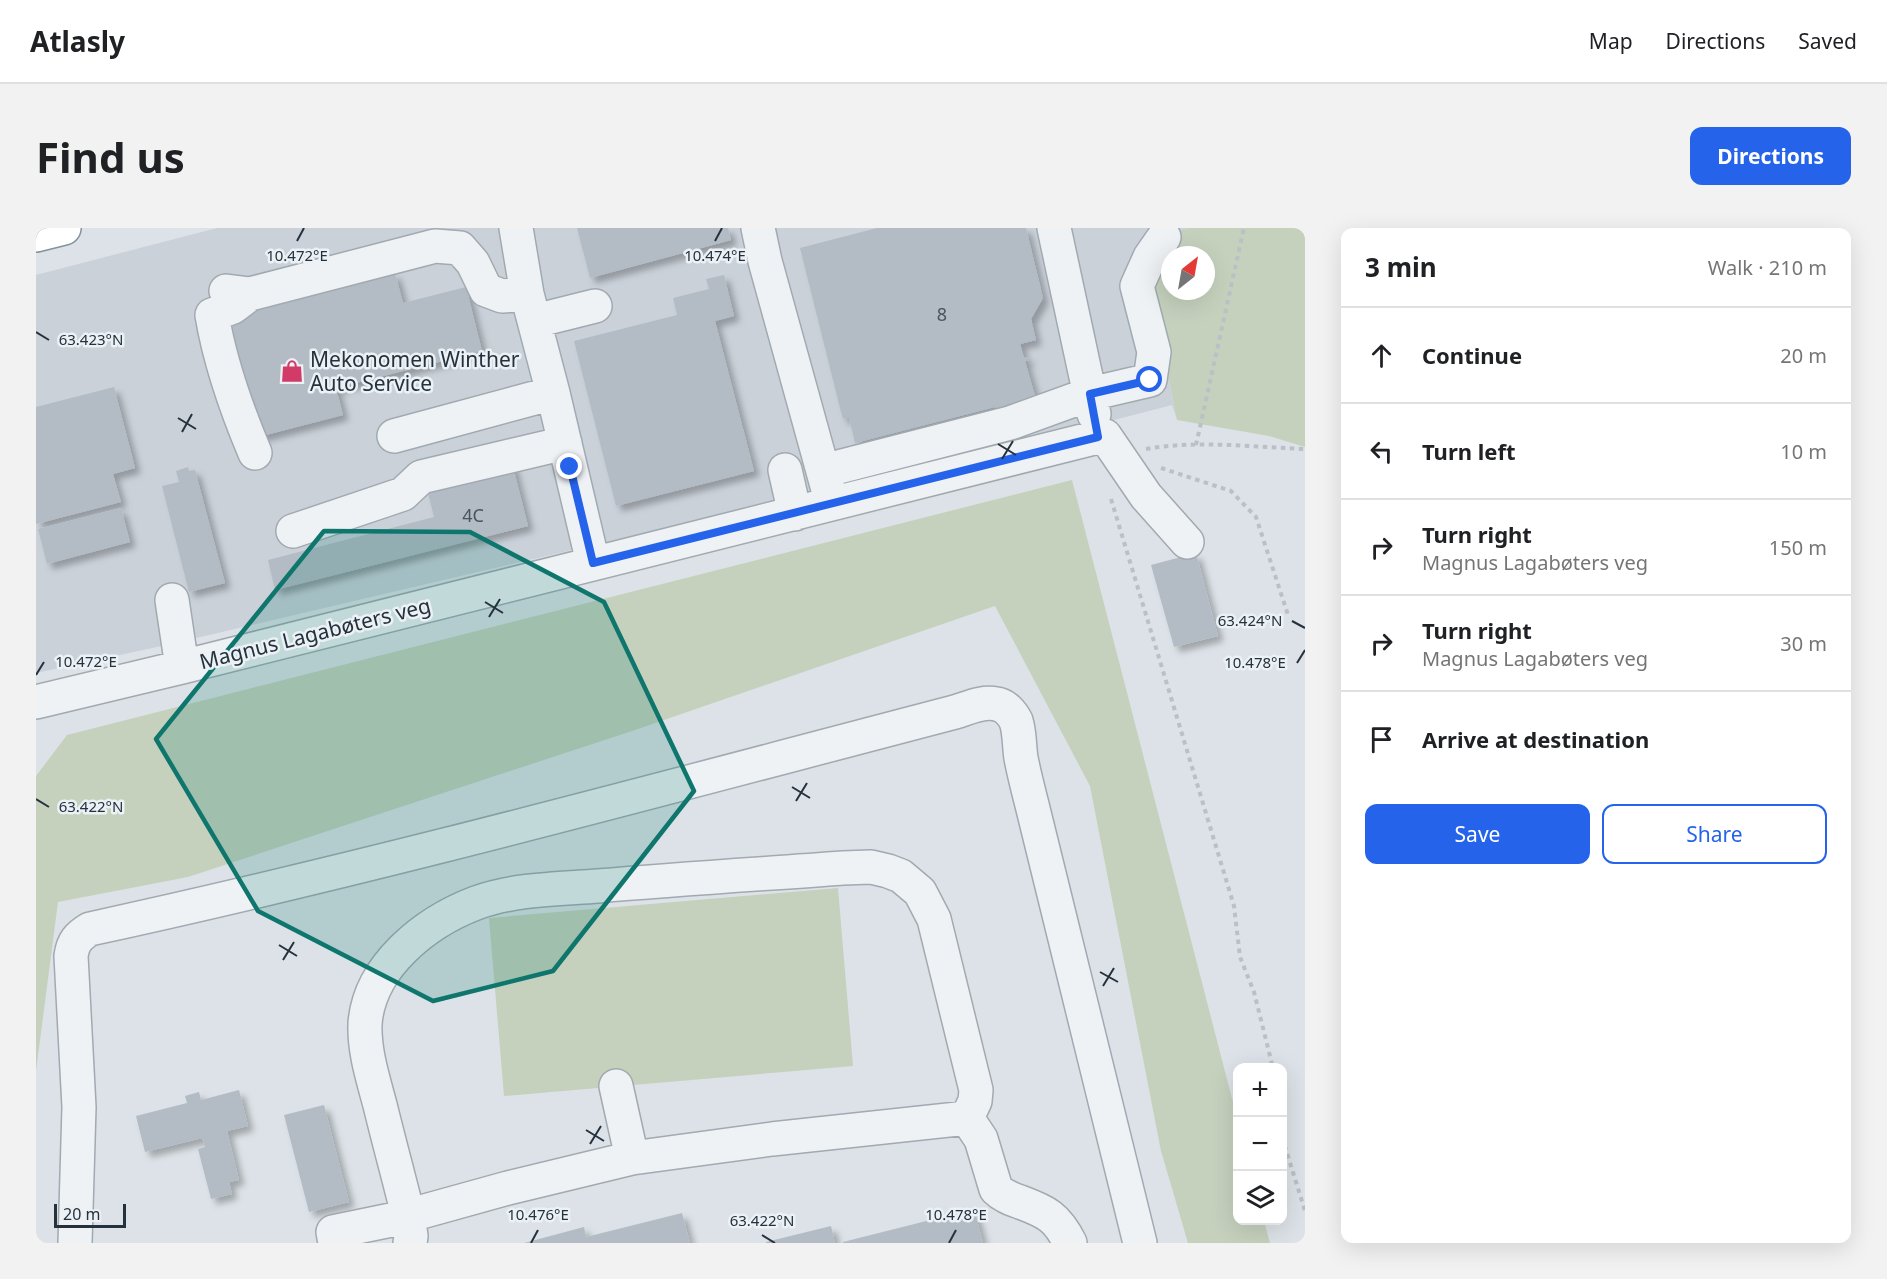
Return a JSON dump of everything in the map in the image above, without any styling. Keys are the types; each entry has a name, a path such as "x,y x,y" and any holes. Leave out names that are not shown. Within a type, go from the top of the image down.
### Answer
{"highway":[{"path":"36,236 64,228"}],"street":[{"path":"516,228 531,307 593,563"},
{"path":"758,228 765,261 832,503"},
{"path":"1054,228 1090,394 1107,442 1146,496 1187,542"},
{"path":"823,471 1010,423 1090,394 1150,380 1154,352 1137,286 1150,257 1164,237"},
{"path":"255,453 224,369 212,315 233,307 238,292 435,246 460,248 473,263 486,290 531,307 595,306"},
{"path":"394,436 553,393"},
{"name":"Magnus Lagabøters veg","path":"36,702 832,503 1107,442"},
{"path":"293,531 404,495 421,477 565,443"},
{"path":"785,470 795,514"},
{"path":"172,600 182,667"},
{"path":"75,1243 79,1107 71,956 72,947 82,934 90,929 150,917 343,870 982,704 994,703 1004,706 1016,721 1033,811 1140,1243"},
{"path":"409,1229 370,1070 365,1026 367,1012 381,977 412,940 454,913 501,897 603,885 843,868 871,867 901,876 920,892 934,920 976,1090 975,1101 967,1118"},
{"path":"616,1086 632,1158"},
{"path":"335,1243 333,1233 409,1229 632,1158 967,1118"},
{"path":"967,1118 981,1139 996,1189 1002,1195 1040,1209 1051,1216 1070,1243"}],"path":[{"path":"1196,445 1244,228"},
{"path":"1107,442 1231,491 1256,517 1289,618"},
{"path":"1109,491 1234,906 1240,957 1254,992 1272,1063"},
{"path":"1287,1153 1305,1211"}],"highlighted area":[{"path":"324,531 470,532 604,602 694,791 553,971 433,1001 258,911 156,739"}],"shaded area":[{"path":"217,228 1189,228 1176,233 1178,246 1161,246 1161,274 1149,279 1177,420 1172,405 995,451 171,644 36,673 36,275"}],"green space":[{"path":"1189,228 1305,228 1305,447 1269,436 1177,420 1149,279 1161,274 1161,300 1215,300 1215,246 1178,246 1176,232"},
{"path":"1072,480 1233,1103 1233,1225 1265,1225 1270,1243 1188,1243 1161,1151 1090,786 995,606 632,731 188,877 58,902 36,1071 36,776 67,735"},
{"path":"838,888 853,1066 504,1096 489,918"}],"building":[{"path":"577,228 728,228 731,240 590,278"},
{"path":"877,228 1026,228 1043,298 1031,319 1036,340 1020,344 1024,358 1028,357 1029,360 1025,361 1034,398 1006,405 1008,413 997,416 995,407 855,443 849,417 843,419 800,248"},
{"path":"395,273 403,303 466,287 482,351 336,388 343,415 258,437 226,316"},
{"path":"724,275 734,316 715,321 754,471 616,506 574,341 677,315 673,298 709,289 706,279"},
{"path":"114,387 135,468 113,474 121,502 36,524 36,407"},
{"path":"512,463 528,526 275,590 268,560 434,517 426,485"},
{"path":"188,467 189,471 195,470 225,583 189,592 162,486 179,482 176,471"},
{"path":"121,508 130,542 47,564 38,529"},
{"path":"1196,553 1218,636 1174,647 1151,565"},
{"path":"239,1090 248,1126 227,1131 239,1180 229,1182 232,1194 211,1199 198,1149 205,1147 202,1138 145,1152 136,1116 187,1103 185,1096 199,1092 201,1100"},
{"path":"324,1105 349,1202 309,1212 284,1115"},
{"path":"974,1209 983,1243 843,1243 843,1242"},
{"path":"682,1213 690,1243 524,1243 584,1227 586,1237"},
{"path":"831,1226 835,1243 766,1243 766,1242"}],"place":[{"name":"Mekonomen Winther Auto Service","path":"292,371"}],"route":[{"path":"570,467 593,563 1098,437 1090,394 1150,380"}]}
